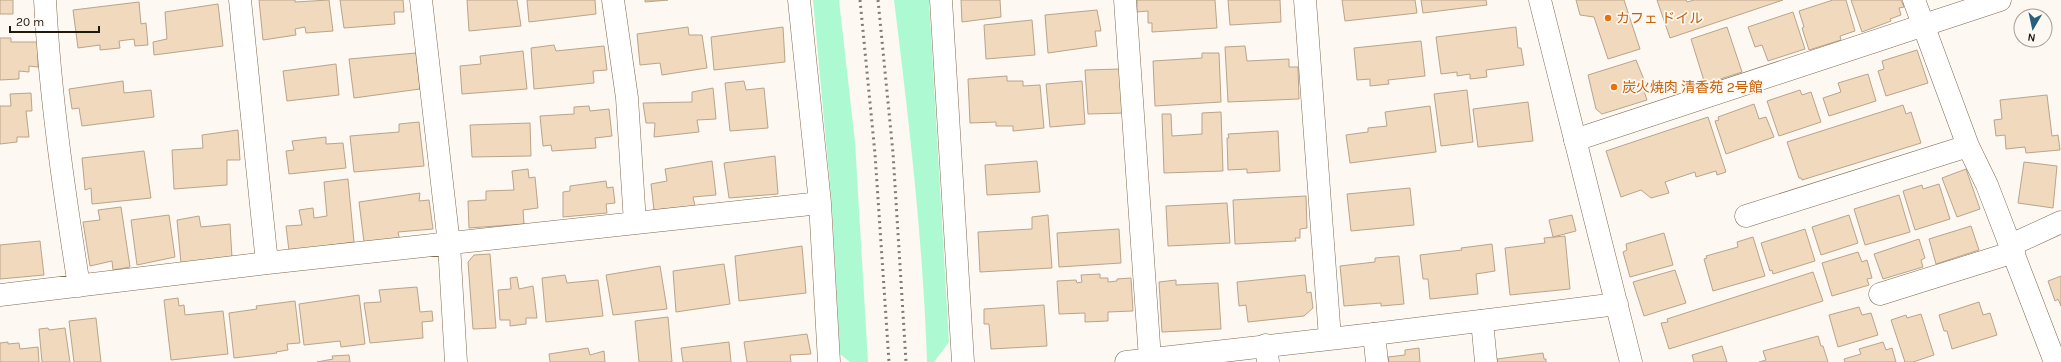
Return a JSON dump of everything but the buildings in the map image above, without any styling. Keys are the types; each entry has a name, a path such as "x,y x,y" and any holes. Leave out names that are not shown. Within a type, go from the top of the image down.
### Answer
{"street":[{"path":"45,0 48,52 60,166 79,286"},
{"path":"240,0 267,263"},
{"path":"421,0 449,244 456,362"},
{"path":"613,0 627,98 635,223"},
{"path":"799,0 820,203 829,362"},
{"path":"941,0 963,362"},
{"path":"1125,0 1137,361 1267,354 1330,338 1374,334 1617,304"},
{"path":"1305,0 1330,338"},
{"path":"1540,0 1631,362"},
{"path":"1914,0 1968,146 1986,185 2012,249 2055,362"},
{"path":"1575,140 2000,0"},
{"path":"1746,216 1968,146"},
{"path":"0,295 267,263 820,203"},
{"path":"1880,294 2012,249 2061,222"},
{"path":"1482,321 1486,362"},
{"path":"1374,334 1377,362"}],"green space":[{"path":"813,0 839,0 855,142 868,362 850,362 840,354 832,207"},
{"path":"894,0 929,0 949,342 934,362 927,362 919,226"}],"railway":[{"path":"860,0 875,154 889,362"},
{"path":"878,0 893,153 906,362"}],"place":[{"name":"カフェ ドイル","path":"1608,18"},
{"name":"炭火焼肉 清香苑 2号館","path":"1614,87"}]}
